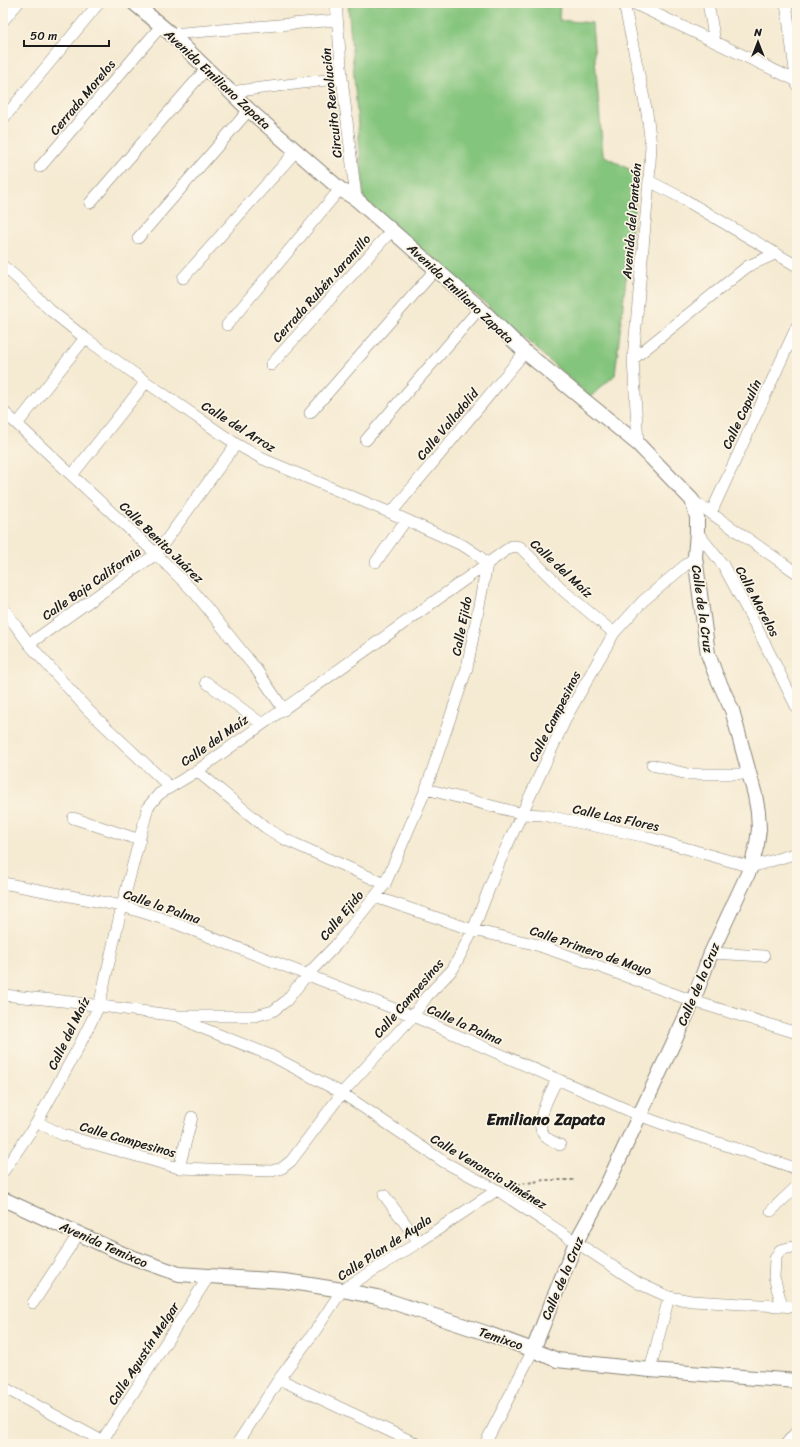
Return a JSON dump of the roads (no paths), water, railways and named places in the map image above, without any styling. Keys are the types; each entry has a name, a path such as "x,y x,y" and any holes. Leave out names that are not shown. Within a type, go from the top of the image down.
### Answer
{"main road":[{"name":"Avenida Emiliano Zapata","path":"134,3 166,30 249,110 340,189 356,199 392,230 480,308 525,352 638,444 692,500"},
{"name":"Calle de la Cruz","path":"533,1350 576,1242 607,1185 693,1000 711,953 750,867 757,844 758,812 755,795 732,710 714,673 708,654 695,558 697,517 692,500"},
{"name":"Avenida Temixco","path":"3,1199 123,1254 154,1266 179,1274 208,1276"},
{"name":"Temixco","path":"208,1276 285,1281 377,1297 533,1350 557,1360 650,1370 797,1381"}],"street":[{"path":"3,21 18,3"},
{"path":"3,119 99,3"},
{"name":"Circuito Revolución","path":"336,3 342,78 356,199"},
{"name":"Avenida del Panteón","path":"624,3 647,113 651,145 633,358 638,444"},
{"path":"633,3 797,82"},
{"path":"708,3 715,42"},
{"path":"786,3 797,82"},
{"path":"166,30 337,20"},
{"name":"Cerrada Morelos","path":"40,167 166,30"},
{"path":"90,203 206,69"},
{"path":"230,92 342,78"},
{"path":"138,238 249,110"},
{"path":"183,278 296,150"},
{"path":"649,181 680,197 797,266"},
{"path":"227,325 340,189"},
{"name":"Cerrada Rubén Jaramillo","path":"271,365 392,230"},
{"path":"633,358 748,266 775,254"},
{"name":"Calle del Arroz","path":"3,266 16,276 50,310 85,338 236,444 263,459 464,546 479,556 487,564"},
{"path":"310,413 436,269"},
{"path":"366,440 480,308"},
{"name":"Calle Capulín","path":"711,513 797,326"},
{"path":"18,423 85,338"},
{"name":"Calle Valladolid","path":"391,514 525,352"},
{"path":"72,475 146,382"},
{"name":"Calle Benito Juárez","path":"3,410 156,554 195,593 256,669 284,710"},
{"name":"Calle Baja California","path":"29,644 156,554 236,444"},
{"name":"Avenida Emiliano Zapata","path":"692,500 797,573"},
{"path":"376,562 406,520"},
{"name":"Calle Morelos","path":"697,532 726,571 797,708"},
{"name":"Calle del Maíz","path":"3,1172 37,1122 78,1048 99,1006 122,906 148,807 159,794 197,771 284,710 512,546 520,547 565,592 614,633"},
{"name":"Calle Campesinos","path":"37,1122 63,1135 179,1168 272,1171 282,1168 291,1161 342,1093 413,1016 427,996 453,968 473,930 499,863 568,714 614,633 643,601 695,558"},
{"name":"Calle Ejido","path":"3,995 178,1016 255,1016 273,1011 286,1001 306,976 336,945 385,884 426,789 467,668 487,564"},
{"path":"3,608 29,644 88,710 170,787"},
{"path":"206,682 262,724"},
{"path":"652,765 687,774 749,774"},
{"path":"197,771 265,827 284,839 385,884"},
{"name":"Calle Las Flores","path":"426,789 523,814 543,816 647,837 750,867"},
{"path":"73,818 140,840"},
{"path":"750,867 797,853"},
{"name":"Calle la Palma","path":"3,882 122,906 164,919 306,976 413,1016 639,1115 667,1126 754,1153 797,1169"},
{"name":"Calle Primero de Mayo","path":"375,896 473,930 534,944 693,1000 797,1033"},
{"path":"711,953 764,956"},
{"name":"Calle Venancio Jiménez","path":"178,1016 197,1026 270,1055 342,1093 444,1162 497,1190 638,1283 669,1296 692,1301 797,1307"},
{"path":"557,1079 540,1119 540,1130 545,1137 560,1145"},
{"path":"179,1168 192,1118"},
{"path":"772,1211 797,1186"},
{"name":"Calle Plan de Ayala","path":"237,1444 279,1379 342,1290 419,1242 497,1190"},
{"path":"384,1195 419,1242"},
{"path":"33,1303 79,1233"},
{"path":"782,1306 774,1277 774,1258 780,1250 797,1246"},
{"name":"Calle Agustín Melgar","path":"104,1443 208,1276"},
{"path":"650,1370 669,1296"},
{"name":"Calle de la Cruz","path":"485,1444 533,1350"},
{"path":"279,1379 417,1444"},
{"path":"3,1387 104,1443"},
{"path":"786,1444 797,1431"}],"district":[{"name":"Emiliano Zapata","path":"546,1119"}]}
